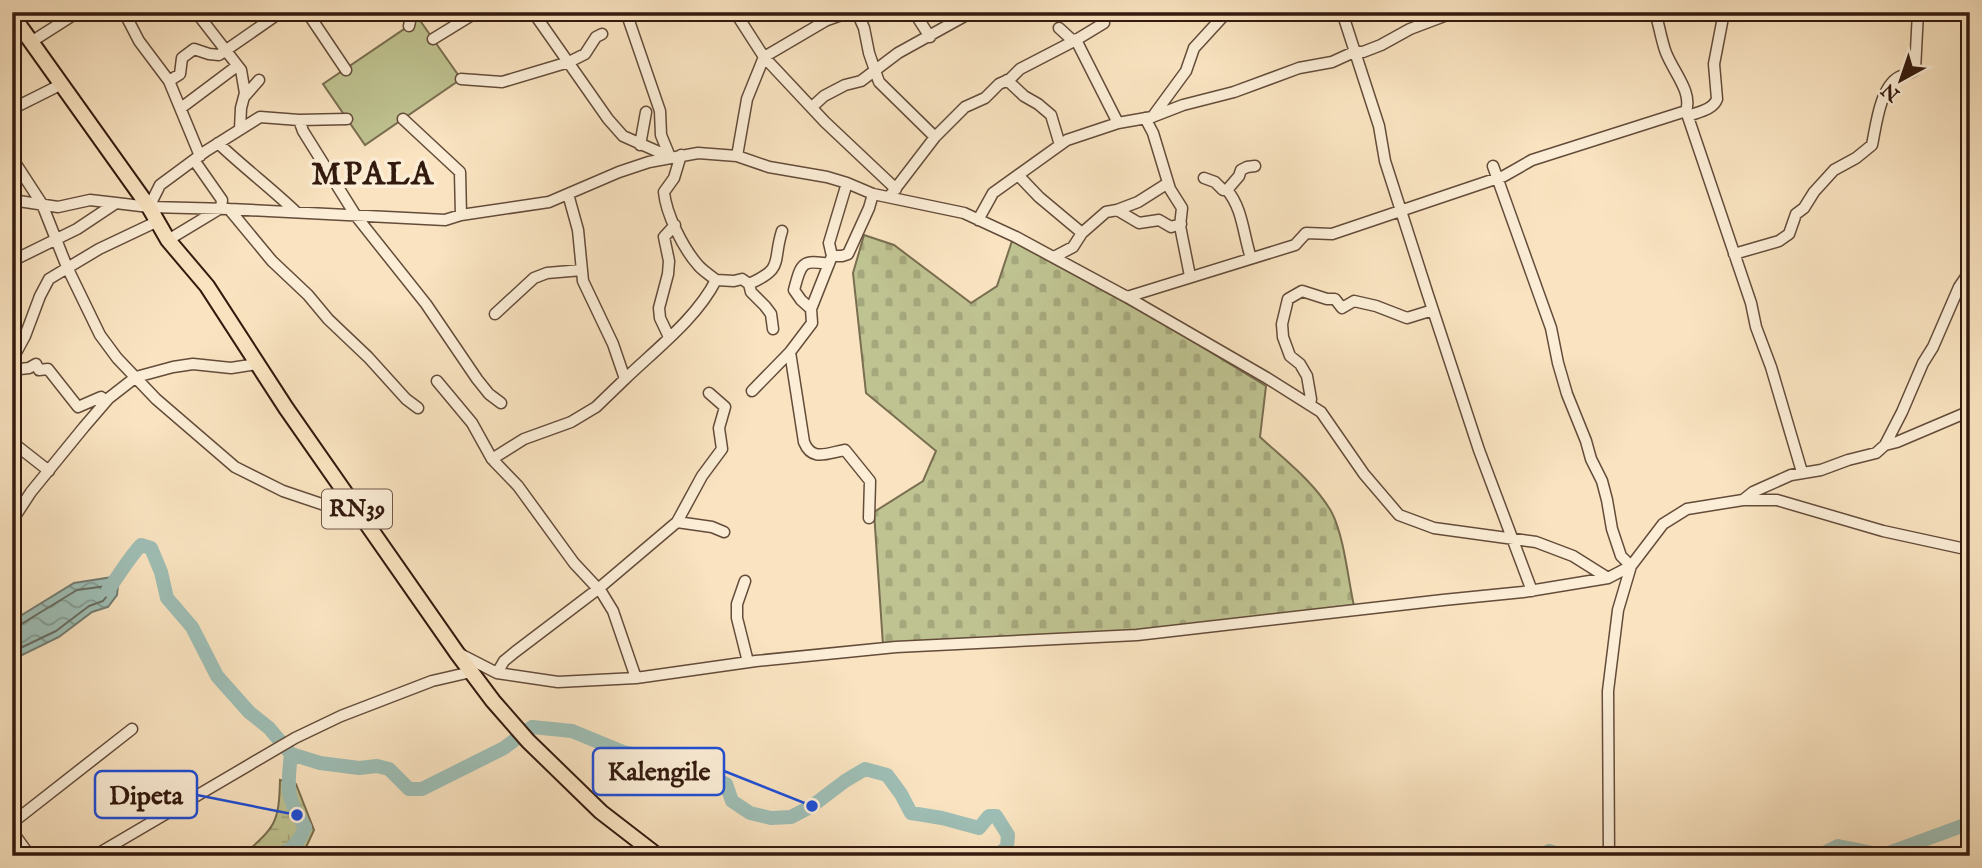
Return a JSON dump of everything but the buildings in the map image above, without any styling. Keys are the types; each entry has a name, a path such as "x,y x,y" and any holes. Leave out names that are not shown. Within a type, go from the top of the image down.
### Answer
{"highway":[{"name":"RN39","path":"12,15 149,207 168,240 207,286 257,364 471,672 528,741 601,812 658,856"}],"street":[{"path":"32,42 78,12"},
{"path":"124,12 139,41 169,81 197,158 225,208 272,261 308,295 328,320 418,408"},
{"path":"196,12 241,70 245,96"},
{"path":"169,81 180,74 181,58 194,49 219,55 281,12"},
{"path":"307,12 346,70"},
{"path":"409,26 412,12"},
{"path":"433,39 477,12"},
{"path":"533,12 608,119 623,136 640,145 676,156"},
{"path":"626,12 660,111 661,135 676,156 674,178 664,192 668,212 699,267 716,280 742,279 749,284 751,292 771,314 773,329"},
{"path":"735,12 764,57 892,193"},
{"path":"914,12 930,37"},
{"path":"812,107 824,96 860,81 898,53 972,12"},
{"path":"892,193 935,137 965,107 985,98 1020,69 1104,23 1096,12"},
{"path":"1148,118 1186,71 1194,48 1227,12"},
{"path":"1342,12 1379,126 1385,161 1433,310 1479,450 1532,591"},
{"path":"978,220 993,193 1067,140 1118,123 1148,118 1183,105 1234,92 1299,68 1332,62 1354,52 1381,45 1410,29 1455,12"},
{"path":"1655,12 1665,51 1686,96 1687,113 1802,472"},
{"path":"1127,297 1295,245 1306,233 1332,234 1497,178 1532,160 1709,108 1717,99 1714,64 1724,12"},
{"path":"1734,254 1779,241 1789,234 1796,214 1804,208 1834,170 1872,145 1875,120 1889,86 1899,77 1915,70 1918,12"},
{"path":"737,156 747,99 764,57 827,20 847,13 855,14 860,19 878,82 935,137"},
{"path":"1059,28 1076,40 1118,123"},
{"path":"461,79 502,82 569,62 585,54 596,37 602,34"},
{"path":"181,108 237,65"},
{"path":"240,129 241,108 245,96 259,80"},
{"path":"1007,80 1051,115 1060,145"},
{"path":"12,109 62,84"},
{"path":"640,145 646,112"},
{"path":"149,207 160,185 218,143 260,117 299,120 347,119"},
{"path":"1148,118 1168,183 1182,208 1181,224 1191,276"},
{"path":"403,119 460,172 461,215"},
{"path":"299,120 303,131 356,216 426,304 477,379 489,394 501,403"},
{"path":"218,143 296,212"},
{"path":"12,200 58,207 90,200 149,207 225,208 444,220 549,202 619,172 676,156 698,153 737,156 769,167 827,177 873,194 892,193 964,213 1016,237 1127,297 1310,405 1321,412 1364,474 1399,515 1434,528 1536,542 1573,556 1608,578"},
{"path":"12,158 42,204 67,267 100,335 117,358 156,399 235,467 283,491 364,519"},
{"path":"1227,190 1241,170 1255,166"},
{"path":"1493,166 1551,328 1567,394 1602,481 1621,556 1631,566"},
{"path":"1018,174 1039,197 1082,233"},
{"path":"1204,178 1229,192 1243,218 1244,236 1251,258"},
{"path":"752,391 790,352 812,323 811,309 830,260 830,237 847,183"},
{"path":"1054,257 1073,247 1082,233 1106,212 1138,202 1168,183"},
{"path":"568,194 578,230 583,281 612,341 625,379"},
{"path":"811,309 800,300 794,290 802,268 811,261 830,260 848,254 873,194"},
{"path":"12,261 77,229 116,203"},
{"path":"168,240 225,208"},
{"path":"1117,210 1139,223 1159,220 1171,227 1181,224"},
{"path":"106,401 101,397 78,407 48,369 39,370 36,364 20,369 12,361 48,279 99,249 156,222"},
{"path":"669,337 660,318 659,308 669,261 664,237 675,225"},
{"path":"749,284 775,268 782,231"},
{"path":"495,314 534,278 582,270"},
{"path":"1743,500 1772,482 1876,453 1885,445 1958,290 1970,271"},
{"path":"492,459 524,439 570,422 596,407 681,326 707,296 716,280"},
{"path":"1958,290 1970,292"},
{"path":"1310,405 1307,376 1300,364 1290,356 1283,337 1282,324 1288,299 1302,291 1335,299 1342,308 1354,301 1407,318 1433,310"},
{"path":"790,352 807,449 817,455 845,450 870,481 869,518"},
{"path":"12,521 31,492 106,401 136,377 193,364 231,368 257,364"},
{"path":"438,381 472,423 492,459 518,486 613,611 636,678"},
{"path":"497,673 515,652 598,589 677,522 702,477 722,449 719,428 725,407 709,393"},
{"path":"1885,445 1970,411"},
{"path":"12,442 49,471"},
{"path":"1609,856 1608,691 1618,610 1631,566 1663,524 1687,509 1743,500 1777,500 1883,531 1970,550"},
{"path":"677,522 712,527 724,532"},
{"path":"552,552 563,548"},
{"path":"457,653 497,673 558,682 636,678 748,662 896,647 1137,635 1532,591 1608,578 1631,566"},
{"path":"745,582 737,604 737,618 748,662"},
{"path":"94,856 295,738 341,716 432,681 471,672"},
{"path":"12,823 132,729"},
{"path":"12,831 30,856"}],"green space":[{"path":"419,19 461,79 365,145 323,84"},
{"path":"864,235 894,245 971,303 997,286 1012,241 1163,323 1266,386 1260,437 1308,481 1331,511 1342,544 1354,606 1136,632 883,645 874,512 923,481 936,451 866,393 853,273"},
{"path":"280,780 296,784 314,830 302,856 242,856 273,824 278,806"}],"water":[{"path":"119,576 117,595 108,607 92,612 59,637 12,660 12,621 74,583"}],"waterway":[{"path":"108,590 141,545 151,548 161,572 167,598 192,627 217,676 291,754 289,793 294,809 305,827 290,849 263,856"},
{"path":"291,754 320,763 389,769 409,789 422,789 504,748 532,727 572,731 623,752 663,760 706,774 726,784 732,801 750,813 771,818 791,817 812,806 865,769 887,775 911,813 979,828 989,816 996,816 1008,835 1007,847 997,856"},
{"path":"1818,856 1838,846 1883,855 1970,823"},
{"path":"1540,856 1549,851 1565,856"}],"place":[{"name":"Kalengile","path":"812,806"},
{"name":"Dipeta","path":"297,815"}],"district":[{"name":"MPALA","path":"373,175"}]}
